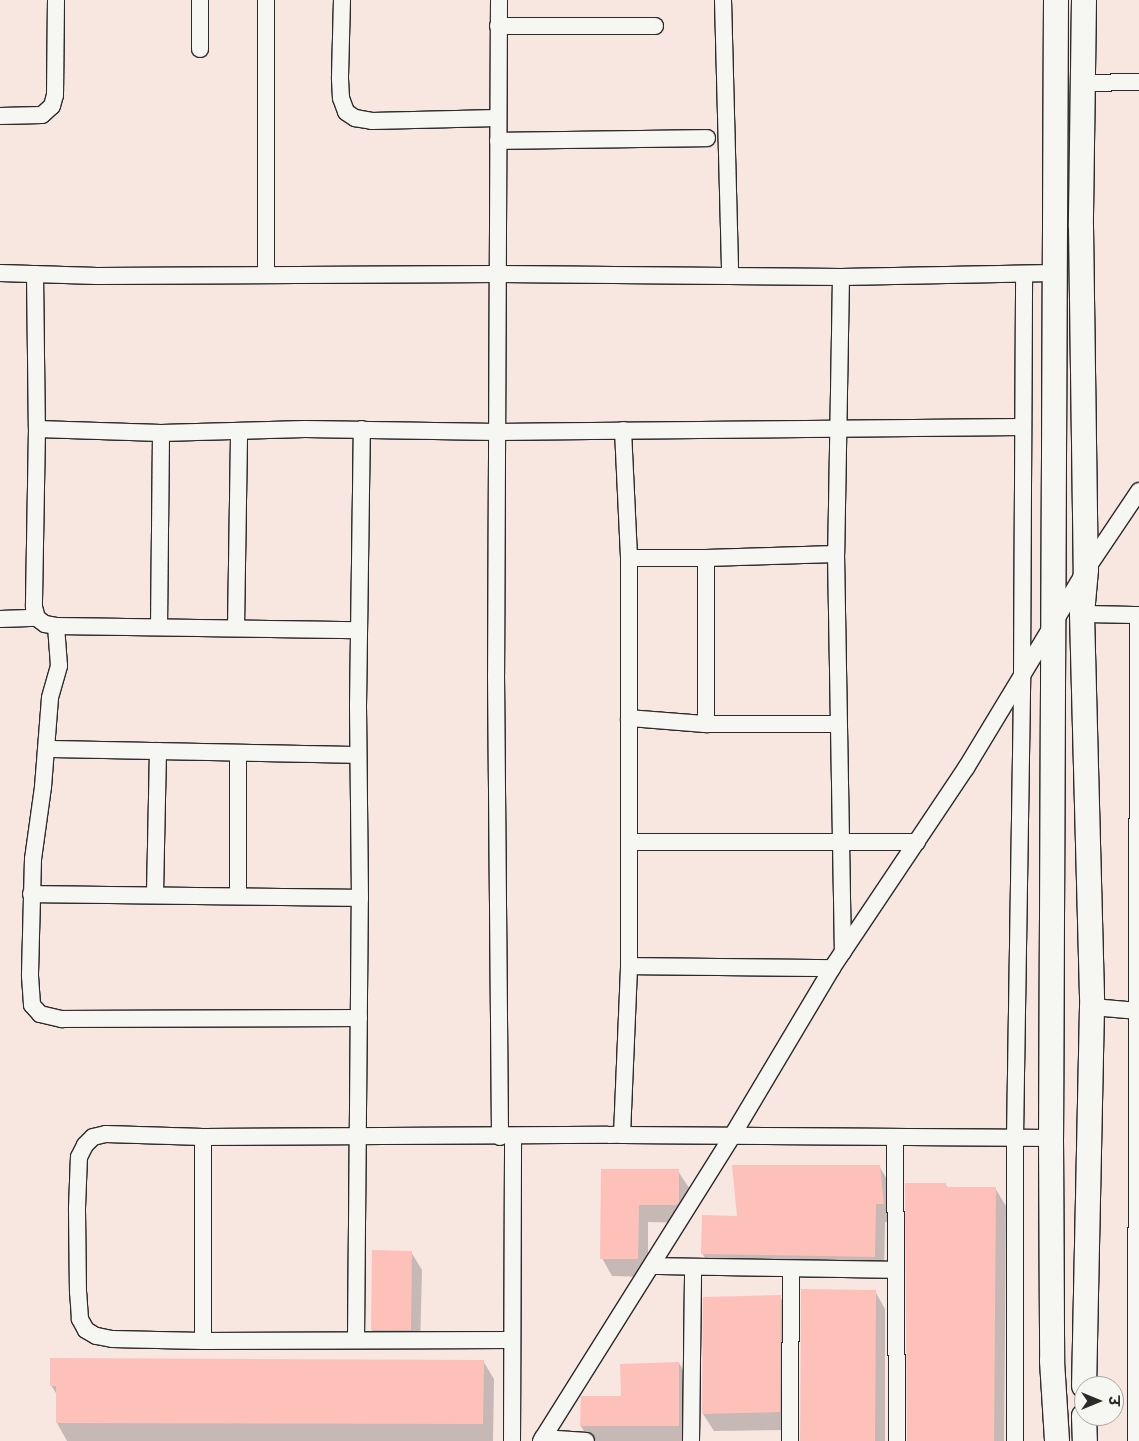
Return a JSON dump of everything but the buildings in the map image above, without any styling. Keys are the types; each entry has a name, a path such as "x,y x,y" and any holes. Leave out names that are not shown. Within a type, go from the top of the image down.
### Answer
{"street":[{"path":"0,116 42,115 52,106 54,95 56,0"},
{"path":"200,0 200,49"},
{"path":"266,0 266,275"},
{"path":"342,0 340,79 341,98 346,112 355,118 372,121 498,118"},
{"path":"498,0 496,685 512,1441"},
{"path":"722,0 730,276"},
{"path":"1056,0 1051,1138 1052,1361 1057,1441"},
{"path":"1084,0 1081,227 1086,570 1082,614 1092,1007 1084,1376"},
{"path":"498,26 655,26"},
{"path":"1083,83 1139,82"},
{"path":"498,141 707,138"},
{"path":"0,274 497,274 841,278 1056,273"},
{"path":"35,274 37,429 34,608 37,618 45,624 56,626 359,630"},
{"path":"1015,1441 1015,1138 1022,677 1024,275"},
{"path":"841,278 836,554 837,724 843,952"},
{"path":"37,429 161,433 362,429 498,432 1022,427"},
{"path":"356,1339 360,898 358,755 362,429"},
{"path":"622,1135 629,966 629,558 624,430"},
{"path":"236,628 239,431"},
{"path":"159,626 161,433"},
{"path":"586,1441 542,1439 652,1266 832,968 966,768 1086,570 1139,491"},
{"path":"629,558 836,554"},
{"path":"706,558 706,724"},
{"path":"1082,614 1138,615 1136,1441"},
{"path":"0,619 37,618"},
{"path":"56,626 59,666 50,698 31,894 32,1005 40,1014 46,1017 62,1019 359,1018"},
{"path":"629,718 706,724 837,724"},
{"path":"46,749 358,755"},
{"path":"155,894 158,751"},
{"path":"238,753 238,896"},
{"path":"629,842 917,842"},
{"path":"31,894 155,894 360,898"},
{"path":"629,966 832,968"},
{"path":"1092,1007 1138,1010"},
{"path":"511,1340 203,1340 112,1339 96,1336 86,1330 80,1319 77,1208 79,1157 84,1145 93,1137 106,1134 203,1137 622,1135 895,1139 1051,1138"},
{"path":"203,1137 203,1340"},
{"path":"895,1139 897,1441"},
{"path":"652,1266 896,1270"},
{"path":"691,1441 693,1267"},
{"path":"790,1441 791,1269"},
{"path":"1084,1426 1085,1441"}]}
